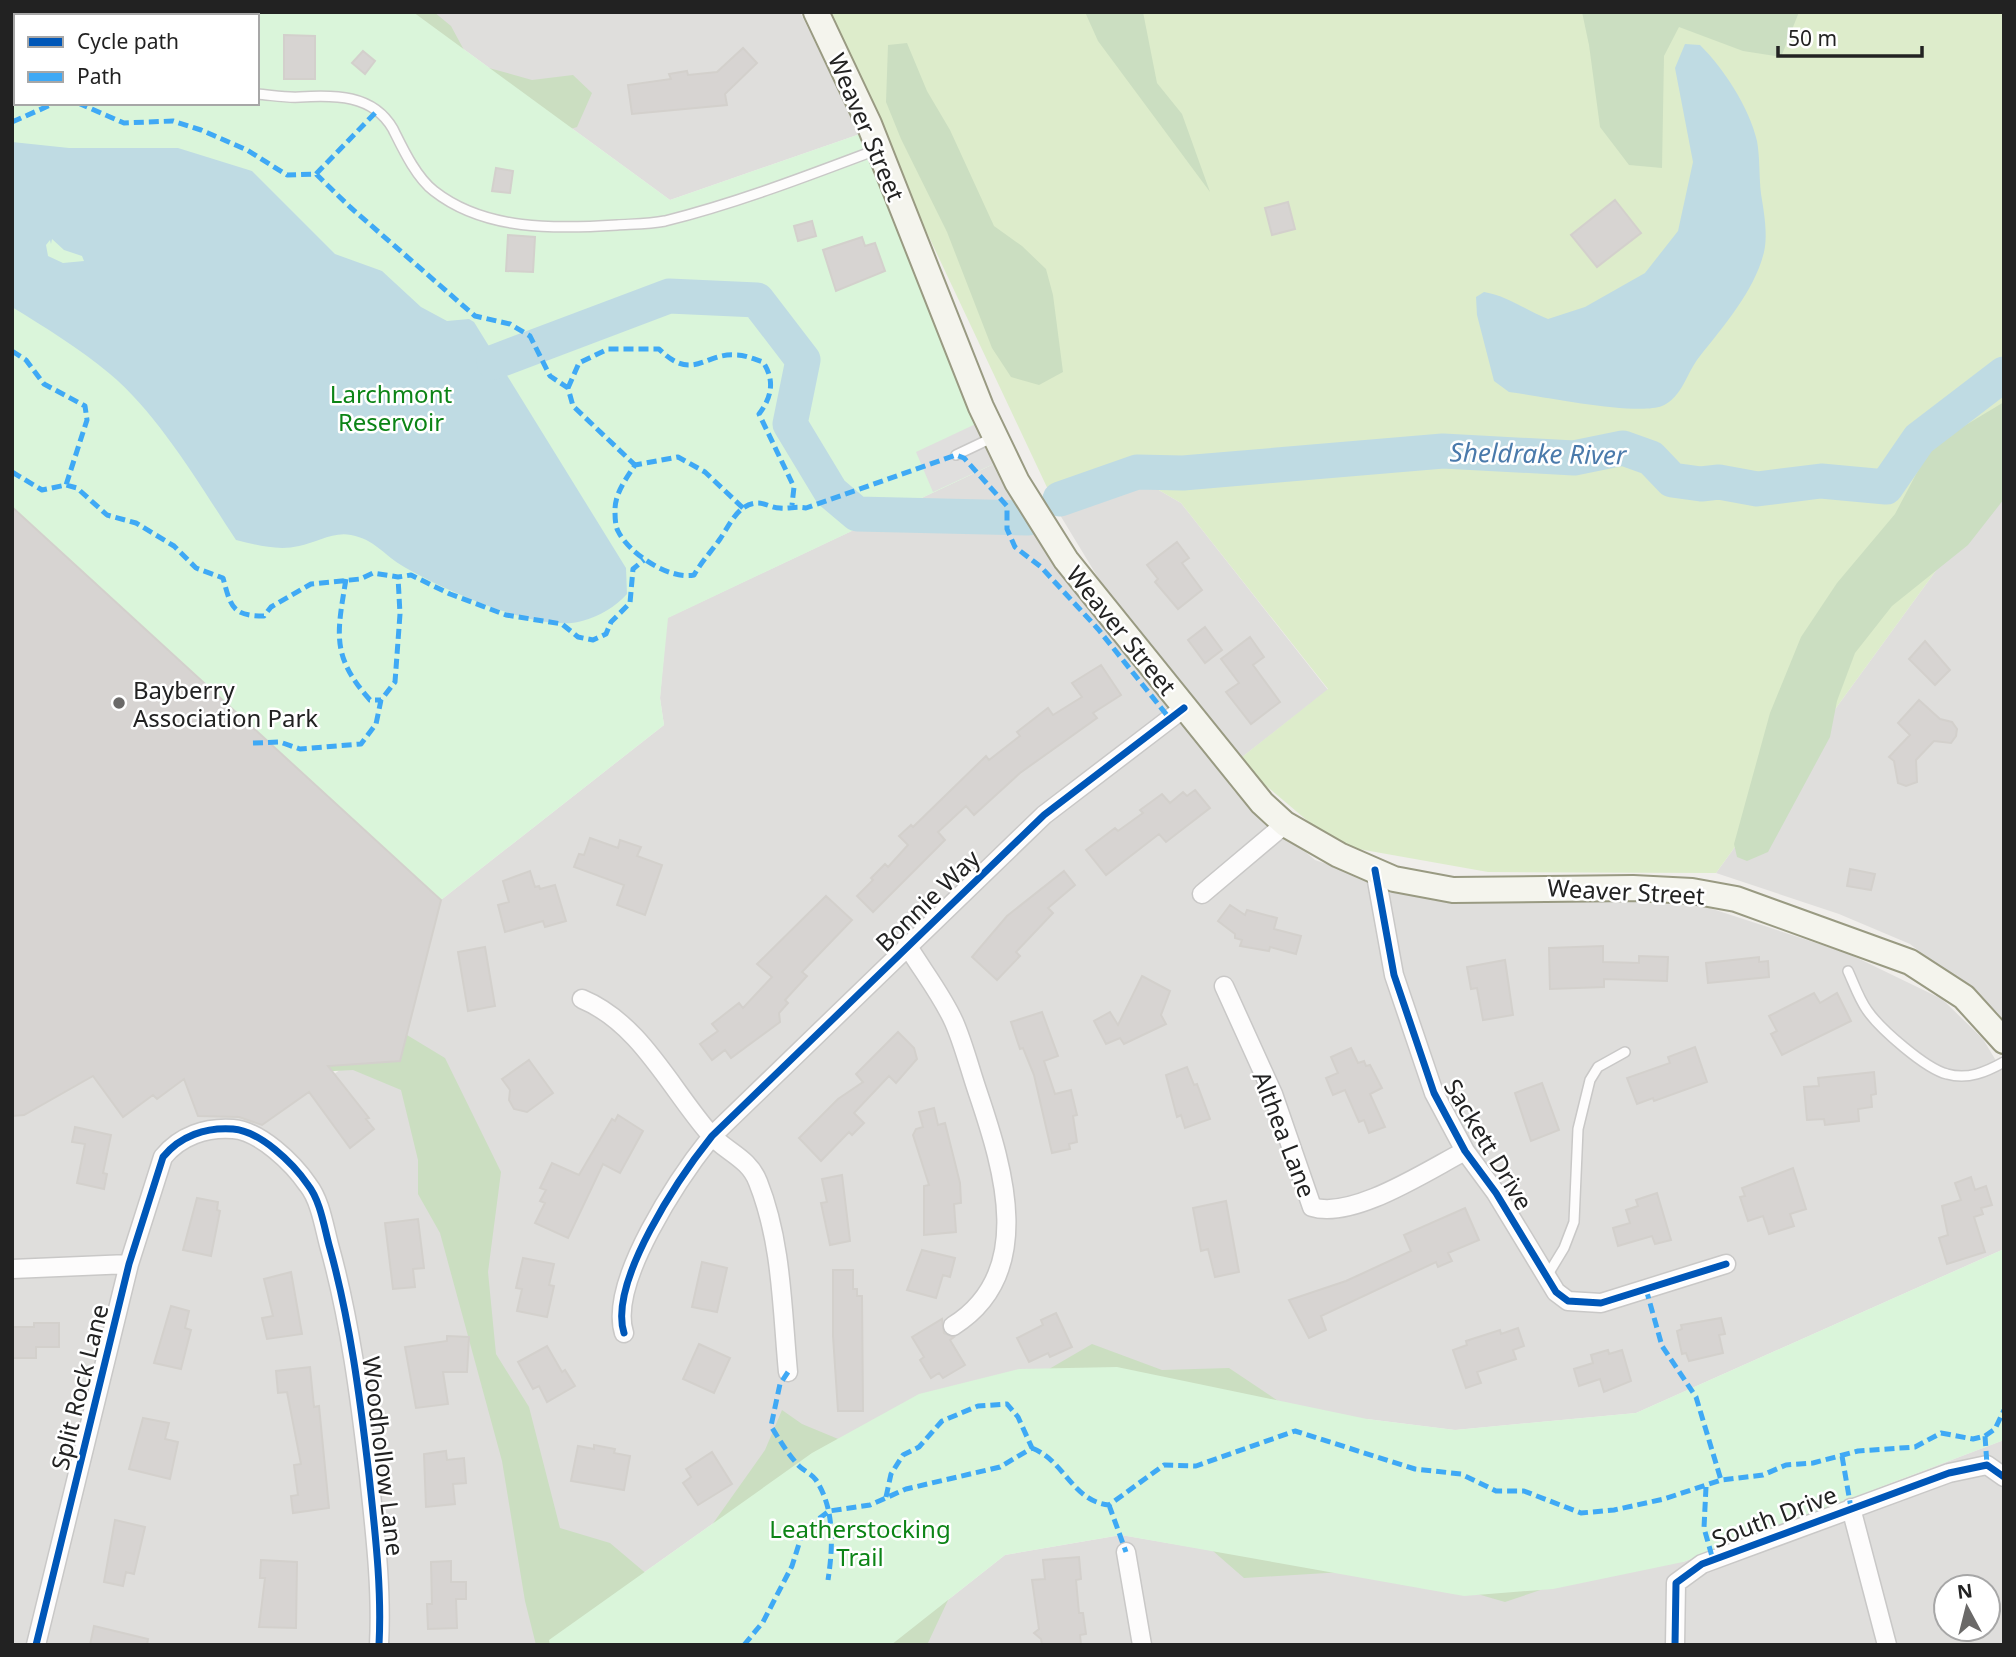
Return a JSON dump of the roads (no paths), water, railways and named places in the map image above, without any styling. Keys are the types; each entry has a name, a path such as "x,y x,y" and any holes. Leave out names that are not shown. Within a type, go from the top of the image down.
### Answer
{"main road":[{"name":"Weaver Street","path":"816,12 869,124 981,407 1017,481 1066,560 1262,803 1285,824 1339,855 1394,879 1453,890 1633,888 1692,891 1736,899 1910,962 1964,997 2004,1041"}],"street":[{"name":"Bonnie Way","path":"624,1333 620,1320 624,1287 673,1190 712,1136 1044,815 1184,708"},
{"path":"1202,894 1285,824"},
{"name":"Sackett Drive","path":"1375,870 1394,975 1417,1051 1434,1093 1465,1151 1496,1193 1556,1292 1568,1301 1601,1303 1726,1264"},
{"path":"907,945 954,1021 995,1145 1003,1182 1007,1240 993,1288 973,1314 953,1326"},
{"name":"Althea Lane","path":"1224,986 1273,1094 1312,1207 1324,1211 1371,1199 1465,1151"},
{"path":"582,999 601,1007 636,1039 712,1136 751,1167 759,1183 778,1253 788,1372"},
{"name":"Woodhollow Lane","path":"173,1144 213,1128 240,1129 268,1144 309,1185 320,1211 338,1275 360,1400 379,1567 379,1645"},
{"name":"Split Rock Lane","path":"37,1645 129,1264 163,1157 173,1144"},
{"path":"12,1269 129,1264"},
{"name":"South Drive","path":"1675,1645 1676,1583 1702,1564 1949,1473 1987,1465 2004,1477"},
{"name":"South Drive","path":"1851,1508 1887,1645"},
{"path":"1126,1552 1142,1645"}],"lane":[{"path":"259,94 298,97 324,94 356,98 387,120 407,156 433,190 478,216 524,225 569,228 662,221 789,183 878,149"},
{"path":"956,455 995,436"},
{"path":"1848,971 1867,1011 1907,1049 1945,1074 1968,1076 1985,1072 2004,1062"},
{"path":"1546,1276 1564,1248 1574,1222 1578,1129 1590,1080 1598,1067 1625,1052"}],"water":[{"path":"1685,44 1700,45 1718,65 1742,102 1757,141 1766,238 1760,266 1746,294 1695,363 1680,391 1662,406 1632,409 1509,392 1494,381 1477,315 1476,297 1484,292 1493,294 1548,319 1585,307 1645,273 1678,231 1693,162 1675,68"},
{"path":"12,142 69,148 178,148 252,171 335,254 382,271 421,307 447,321 469,319 474,322 626,568 627,594 612,607 589,619 563,623 541,621 490,606 439,585 401,565 359,537 338,535 283,548 236,540 178,453 128,391 86,356 12,307","holes":["52,239 64,250 82,256 84,261 63,263 48,256 46,245 50,240 51,244"]}],"waterway":[{"name":"Sheldrake River","path":"494,362 669,296 757,300 803,360 790,424 831,492 857,514 1028,518"},
{"name":"Sheldrake River","path":"1060,499 1137,472 1183,473 1443,451 1574,458 1623,448 1651,458 1672,480 1701,484 1719,482 1757,489 1821,481 1886,487 1919,439 2004,374"}],"place":[{"name":"Bayberry Association Park","path":"119,703"}],"park label":[{"name":"Larchmont Reservoir","path":"391,407"},
{"name":"Leatherstocking Trail","path":"860,1542"}]}
